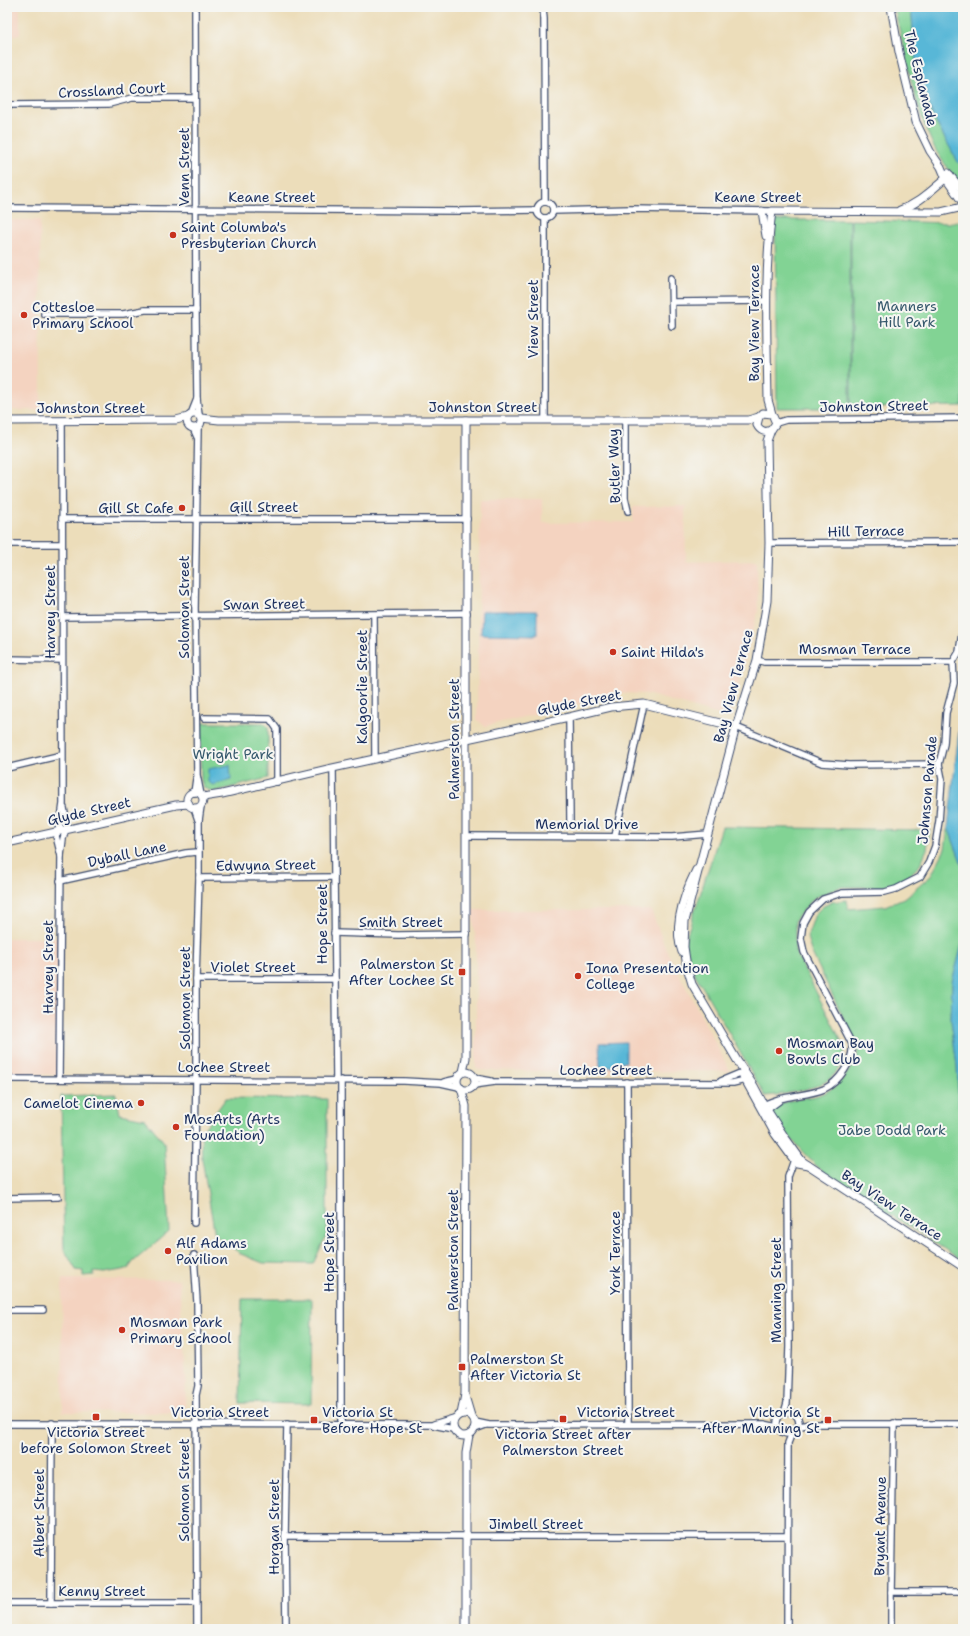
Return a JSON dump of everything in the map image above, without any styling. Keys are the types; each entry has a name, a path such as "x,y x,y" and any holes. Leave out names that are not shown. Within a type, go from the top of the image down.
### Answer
{"street":[{"name":"Venn Street","path":"195,7 196,310 198,399 195,421"},
{"path":"543,7 545,202"},
{"name":"The Esplanade","path":"886,7 891,10 899,52 916,122 930,151 948,177 963,203"},
{"name":"Crossland Court","path":"7,105 109,104 132,98 195,98"},
{"name":"The Esplanade","path":"948,177 963,191"},
{"path":"896,211 920,201 948,177"},
{"path":"545,202 550,204 553,211 552,215 545,218 538,215 537,210 540,204 545,202"},
{"name":"Keane Street","path":"7,208 457,211 537,210"},
{"name":"Keane Street","path":"553,211 631,209 941,212 963,208"},
{"name":"Bay View Terrace","path":"762,211 767,246"},
{"name":"Bay View Terrace","path":"772,211 767,246 766,301 768,400 774,418 768,441 769,544 767,602 757,660 736,727 685,921 684,942 687,967 692,984 764,1109 797,1159 963,1267"},
{"name":"View Street","path":"544,420 545,218"},
{"path":"671,278 672,326"},
{"path":"672,302 766,301"},
{"path":"44,314 123,314 145,310 196,310"},
{"name":"Bay View Terrace","path":"768,400 760,418 762,430 768,441"},
{"path":"760,418 774,418"},
{"name":"Johnston Street","path":"7,421 625,421 748,420 760,418"},
{"name":"Johnston Street","path":"774,418 786,420 963,418"},
{"name":"Palmerston Street","path":"463,1072 466,1058 467,934 466,420"},
{"name":"Harvey Street","path":"61,856 56,836 60,825 62,804 62,421"},
{"name":"Solomon Street","path":"194,1223 196,979 199,878 198,820 196,800 195,617 198,439 195,421"},
{"name":"Butler Way","path":"625,421 625,498 628,511"},
{"path":"762,430 771,430"},
{"name":"Gill Street","path":"62,519 467,519"},
{"name":"Hill Terrace","path":"769,544 963,542"},
{"path":"7,544 62,544"},
{"name":"Swan Street","path":"62,617 195,617 467,613"},
{"name":"Kalgoorlie Street","path":"374,615 375,759"},
{"name":"Johnson Parade","path":"764,1109 783,1098 824,1089 836,1079 851,1060 853,1052 852,1044 804,952 801,938 803,923 809,912 818,902 829,896 851,893 885,892 896,889 920,877 929,862 936,846 942,779 939,764 944,744 946,713 954,683 953,662 959,652 963,628"},
{"path":"7,659 62,660"},
{"name":"Mosman Terrace","path":"757,660 764,662 953,662"},
{"path":"615,836 644,704"},
{"name":"Glyde Street","path":"7,843 333,768 611,707 644,704 736,727 822,763 849,765 939,764"},
{"path":"569,717 570,820"},
{"path":"204,718 270,719 277,729 277,782"},
{"path":"7,768 62,755"},
{"name":"Hope Street","path":"333,768 341,1424"},
{"name":"Harvey Street","path":"59,1079 60,881 63,839 68,825 62,804"},
{"name":"Memorial Drive","path":"467,836 672,837 708,834"},
{"name":"Dyball Lane","path":"60,881 198,852"},
{"name":"Edwyna Street","path":"199,878 334,877"},
{"name":"Smith Street","path":"334,933 398,935 467,934"},
{"name":"Violet Street","path":"196,979 335,979"},
{"name":"Palmerston Street","path":"466,1058 473,1081 466,1106 465,1395 474,1422"},
{"path":"457,1079 463,1072 473,1081 466,1090 460,1088"},
{"name":"Lochee Street","path":"717,1082 743,1072"},
{"name":"Lochee Street","path":"7,1079 338,1080 441,1083 460,1088"},
{"name":"Palmerston Street","path":"457,1079 466,1106"},
{"name":"Lochee Street","path":"441,1083 457,1079"},
{"name":"Lochee Street","path":"473,1081 733,1083 747,1079"},
{"name":"York Terrace","path":"627,1082 628,1424"},
{"name":"Manning Street","path":"793,1414 788,1403 788,1177 797,1159"},
{"path":"7,1198 58,1197"},
{"name":"Solomon Street","path":"194,1255 198,1340 198,1386 196,1395 197,1629"},
{"path":"7,1310 43,1310"},
{"name":"Palmerston Street","path":"457,1416 465,1395"},
{"name":"Manning Street","path":"781,1415 788,1403"},
{"path":"466,1453 460,1435 453,1429 453,1422 457,1416 468,1414 474,1422 469,1435 466,1453 466,1629"},
{"path":"788,1443 782,1432 777,1427 781,1415 793,1414 798,1419 809,1424"},
{"name":"Victoria Street","path":"764,1424 781,1415"},
{"name":"Victoria Street","path":"434,1424 457,1416"},
{"path":"788,1629 788,1443 792,1433 797,1427 798,1419"},
{"name":"Victoria Street","path":"474,1422 489,1424 764,1424 777,1427"},
{"name":"Albert Street","path":"51,1603 52,1423"},
{"name":"Bryant Avenue","path":"891,1629 890,1592 894,1423"},
{"name":"Victoria Street","path":"7,1424 434,1424 453,1429"},
{"name":"Horgan Street","path":"286,1629 287,1424"},
{"path":"797,1427 809,1424 963,1424"},
{"path":"782,1432 785,1434 792,1433"},
{"path":"460,1435 469,1435"},
{"name":"Jimbell Street","path":"286,1536 788,1536"},
{"path":"890,1592 963,1592"},
{"name":"Kenny Street","path":"7,1603 196,1603"}],"shaded area":[{"path":"7,7 20,7 20,35 7,35"},
{"name":"Cottesloe Primary School","path":"7,220 40,220 41,410 7,410"},
{"name":"Saint Hilda's","path":"480,499 542,499 542,523 633,522 633,507 685,506 686,562 757,560 758,611 730,718 647,694 626,693 485,726 477,720"},
{"name":"Iona Presentation College","path":"472,910 651,910 666,949 730,1071 590,1072 479,1070 476,1068 476,941"},
{"path":"7,938 59,938 58,1075 7,1073"},
{"name":"Mosman Park Primary School","path":"62,1279 179,1280 186,1379 185,1413 63,1412"}],"green space":[{"path":"894,7 911,7 916,62 933,117 958,162 963,167 963,188 940,156 926,130 910,78"},
{"path":"775,220 850,220 850,408 777,408"},
{"name":"Manners Hill Park","path":"851,220 949,223 963,221 963,406 851,408"},
{"name":"Wright Park","path":"200,723 264,723 268,727 268,778 213,792 203,787 201,780"},
{"name":"Jabe Dodd Park","path":"722,827 930,830 927,849 920,865 903,881 882,887 840,887 814,898 795,920 795,951 845,1048 840,1065 832,1077 811,1088 765,1096 687,960 685,941"},
{"name":"Jabe Dodd Park","path":"948,827 963,867 963,941 952,982 951,1020 957,1066 959,1107 963,1113 963,1261 820,1169 806,1156 771,1112 782,1103 822,1094 831,1089 846,1075 857,1056 857,1046 811,951 807,937 815,914 822,907 832,902 847,900 848,909 885,906 906,897 931,876 945,849"},
{"path":"116,1094 120,1114 145,1119 164,1142 169,1231 133,1262 128,1269 104,1273 94,1272 94,1275 83,1276 83,1271 76,1270 64,1249 61,1096"},
{"path":"226,1098 327,1099 327,1234 313,1264 263,1263 241,1254 215,1235 202,1159 201,1133"},
{"path":"242,1299 312,1299 311,1404 240,1403"}],"water":[{"path":"911,7 963,7 963,167 958,162 933,117 916,62"},
{"path":"482,611 537,611 537,635 481,634"},
{"path":"963,695 963,867 948,827"},
{"path":"230,765 231,780 213,785 208,782 208,769"},
{"path":"963,941 963,1113 959,1107 957,1066 951,1020 952,982"},
{"path":"626,1042 626,1062 614,1062 614,1067 600,1067 599,1043"}],"place":[{"name":"Saint Columba's Presbyterian Church","path":"173,235"},
{"name":"Cottesloe Primary School","path":"24,315"},
{"name":"Gill St Cafe","path":"182,508"},
{"name":"Saint Hilda's","path":"613,652"},
{"name":"Palmerston St After Lochee St","path":"462,972"},
{"name":"Iona Presentation College","path":"578,976"},
{"name":"Mosman Bay Bowls Club","path":"779,1051"},
{"name":"Camelot Cinema","path":"141,1103"},
{"name":"MosArts (Arts Foundation)","path":"176,1127"},
{"name":"Alf Adams Pavilion","path":"168,1251"},
{"name":"Mosman Park Primary School","path":"122,1330"},
{"name":"Palmerston St After Victoria St","path":"462,1367"},
{"name":"Victoria Street before Solomon Street","path":"96,1417"},
{"name":"Victoria Street after Palmerston Street","path":"563,1419"},
{"name":"Victoria St Before Hope St","path":"314,1420"},
{"name":"Victoria St After Manning St","path":"828,1420"}]}
